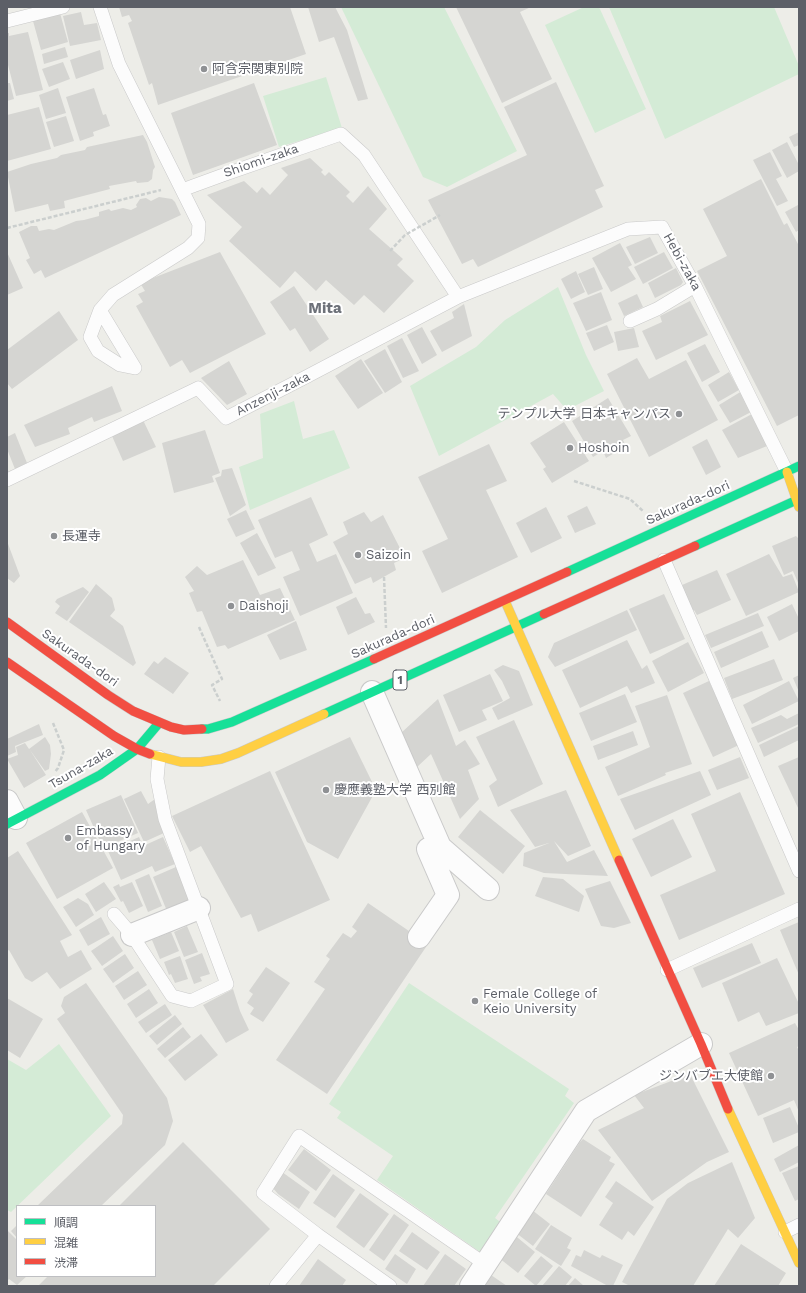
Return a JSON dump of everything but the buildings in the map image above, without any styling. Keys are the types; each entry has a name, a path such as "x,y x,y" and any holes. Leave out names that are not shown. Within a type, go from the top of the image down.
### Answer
{"main road":[{"path":"793,469 798,502"},
{"name":"Sakurada-dori","path":"7,622 108,695 133,710 158,723 184,730 208,729 232,722 505,601 793,469"},
{"name":"1","path":"7,662 114,736 137,749 159,757 181,762 201,762 221,759 238,753 664,560 798,502"},
{"path":"505,601 701,1044 735,1126 799,1263"},
{"name":"Tsuna-zaka","path":"10,815 100,775 137,749 158,723"}],"street":[{"path":"372,692 440,847 488,889"},
{"path":"419,938 448,895 428,849"},
{"path":"132,935 199,908"},
{"path":"471,1286 586,1110 701,1044"}],"lane":[{"path":"7,21 63,7"},
{"path":"100,7 119,64 199,224 198,238 188,248 112,295 100,310"},
{"name":"Shiomi-zaka","path":"182,190 222,174 341,134 364,155 458,297"},
{"name":"Hebi-zaka","path":"458,297 628,229 662,227 696,286 793,469"},
{"path":"630,320 657,309 696,286"},
{"name":"Anzenji-zaka","path":"7,480 198,388 226,418 302,380 458,297"},
{"path":"664,560 799,871"},
{"path":"114,914 132,935 172,996 191,1001 227,984 165,818 157,779 159,757"},
{"path":"667,970 799,909"},
{"path":"390,1286 318,1235 263,1193 299,1136 485,1264"},
{"path":"785,1232 799,1225"},
{"path":"276,1286 318,1235"}],"path":[{"path":"7,228 164,189"},
{"path":"390,251 405,235 440,215"},
{"path":"574,481 630,499 644,512"},
{"path":"384,577 386,628"},
{"path":"199,627 222,679 212,685 220,701"},
{"path":"48,720 54,724 64,750 58,768 54,773"}],"green space":[{"path":"341,7 444,7 517,151 447,187 423,177"},
{"path":"584,7 599,7 646,109 595,133 545,25"},
{"path":"609,7 774,7 799,66 799,74 665,139"},
{"path":"326,77 342,128 279,147 263,96"},
{"path":"558,287 586,355 604,391 567,410 553,394 439,456 410,386 476,347 505,320"},
{"path":"294,401 303,439 334,430 350,468 250,510 239,467 263,458 260,414"},
{"path":"409,983 569,1089 565,1096 574,1103 495,1218 504,1225 483,1254 377,1180 393,1156 337,1118 341,1112 329,1104"},
{"path":"59,1044 111,1116 18,1205 16,1205 16,1207 11,1212 7,1210 7,1059 26,1070"}],"traffic: fast":[{"path":"567,572 799,466"},
{"path":"695,546 799,499"},
{"path":"324,714 544,614"},
{"path":"202,729 208,729 232,722 374,659"},
{"path":"7,824 100,775 137,749 159,723"}],"traffic: slow":[{"path":"787,472 799,507"},
{"path":"505,601 619,860"},
{"path":"150,754 181,762 201,762 221,759 238,753 324,714"},
{"path":"728,1109 799,1263"}],"traffic: jam":[{"path":"544,614 695,546"},
{"path":"374,659 567,572"},
{"path":"7,622 108,695 133,711 171,727 184,730 202,729"},
{"path":"7,662 114,736 137,749 150,754"},
{"path":"619,860 701,1044 728,1109"}],"place":[{"name":"阿含宗関東別院","path":"204,69"},
{"name":"テンプル大学 日本キャンパス","path":"679,414"},
{"name":"Hoshoin","path":"570,448"},
{"name":"長運寺","path":"54,536"},
{"name":"Saizoin","path":"358,555"},
{"name":"Daishoji","path":"231,606"},
{"name":"慶應義塾大学 西別館","path":"326,790"},
{"name":"Embassy of Hungary","path":"68,838"},
{"name":"Female College of Keio University","path":"475,1001"},
{"name":"ジンバブエ大使館","path":"771,1076"}],"district":[{"name":"Mita","path":"325,309"}]}
